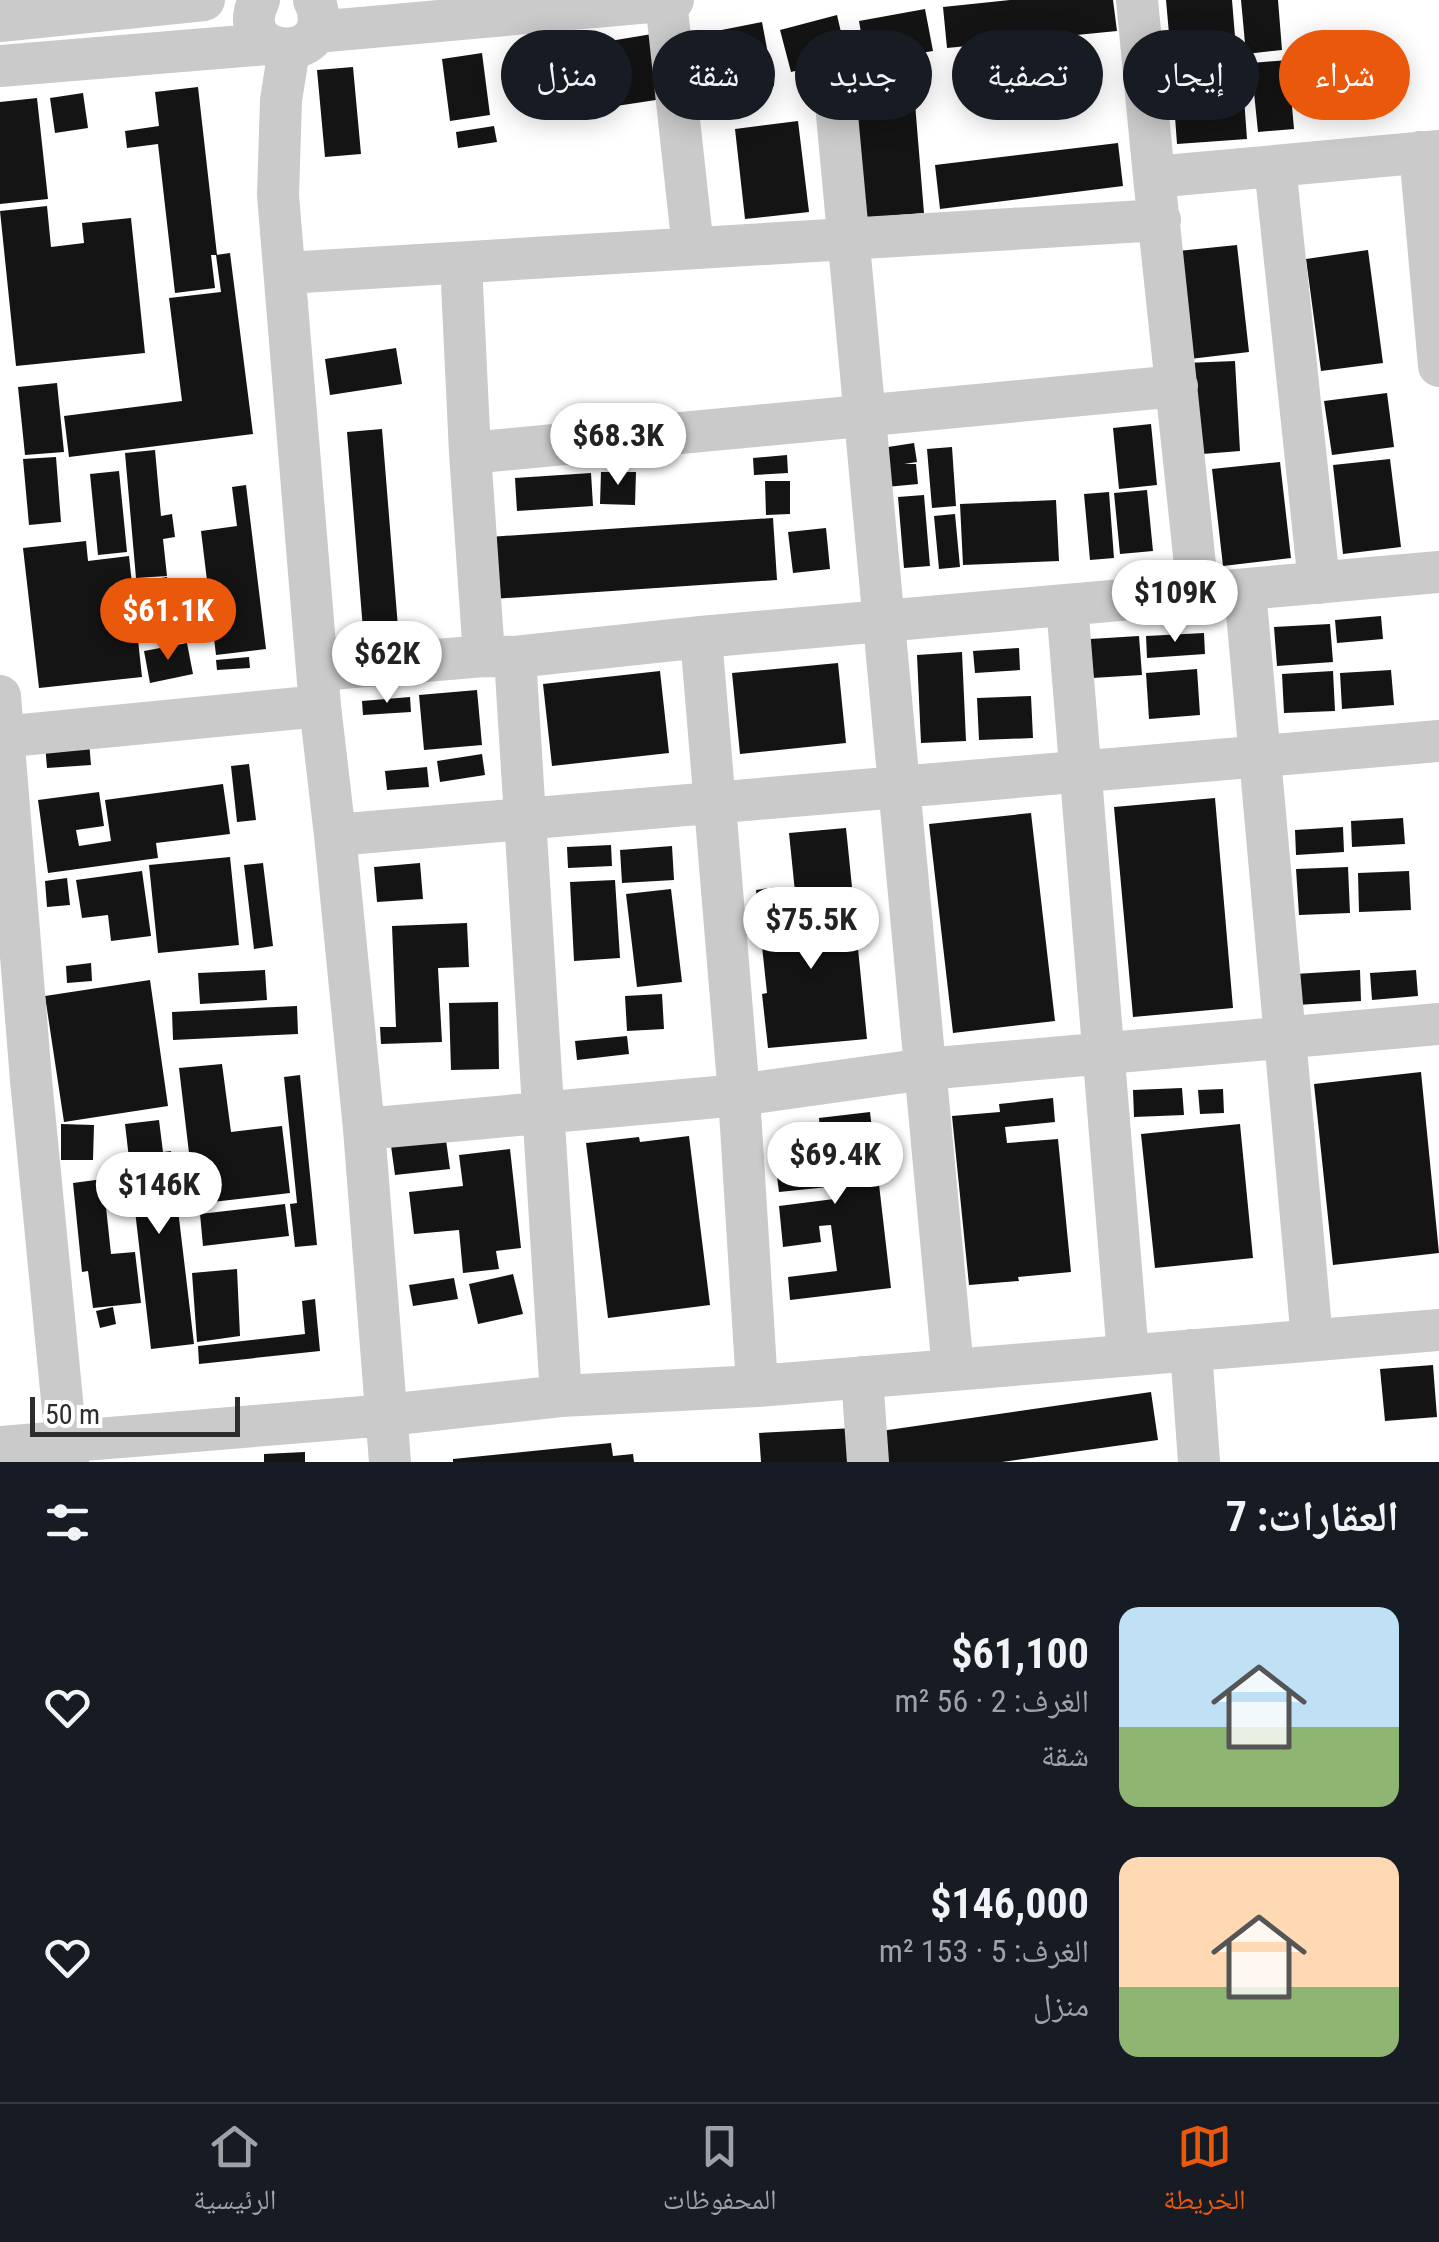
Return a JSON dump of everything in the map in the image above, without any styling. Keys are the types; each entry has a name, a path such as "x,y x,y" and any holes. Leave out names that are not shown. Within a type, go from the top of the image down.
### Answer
{"street":[{"path":"0,21 204,0"},
{"path":"260,0 254,14 260,36 673,0"},
{"path":"666,0 693,248"},
{"path":"1138,0 1198,594"},
{"path":"0,66 296,32"},
{"path":"296,32 281,100 278,194 320,688 364,1128 390,1462"},
{"path":"837,120 953,1370"},
{"path":"1154,177 1430,152 1439,366"},
{"path":"1274,166 1319,583"},
{"path":"286,274 1160,220"},
{"path":"461,263 470,453 525,819 561,1396"},
{"path":"470,453 1177,386"},
{"path":"67,1452 1,723 320,688 500,656 1439,572"},
{"path":"1245,590 1312,1340"},
{"path":"1067,605 1128,1355"},
{"path":"701,637 739,1095 756,1386"},
{"path":"336,835 1439,741"},
{"path":"364,1128 739,1095 925,1069 1439,1024"},
{"path":"0,1447 67,1452 561,1396 756,1386 1439,1330"},
{"path":"1191,1350 1199,1462"},
{"path":"862,1377 868,1462"}],"building":[{"path":"1010,0 1113,0 1117,31 952,30 952,48 947,48 943,7"},
{"path":"1166,0 1232,0 1234,30 1169,30"},
{"path":"1241,0 1278,0 1279,50 1259,53 1259,30 1244,30"},
{"path":"925,9 929,30 861,30 859,21"},
{"path":"837,15 840,30 795,30 795,71 791,72 780,30"},
{"path":"762,22 764,30 722,30"},
{"path":"652,34 652,101 632,104 632,37"},
{"path":"482,53 490,115 450,121 442,59"},
{"path":"1279,61 1279,120 1293,120 1294,129 1258,132 1259,62"},
{"path":"353,67 361,154 325,157 317,70"},
{"path":"198,87 217,255 211,255 215,288 175,293 158,144 127,148 125,131 159,126 155,92"},
{"path":"83,93 88,128 55,133 50,98"},
{"path":"37,98 48,199 0,204 0,102"},
{"path":"853,120 916,120 924,213 861,218"},
{"path":"1175,120 1246,120 1247,139 1177,144"},
{"path":"798,121 809,212 745,219 735,129"},
{"path":"494,126 497,142 458,148 456,132"},
{"path":"1118,143 1123,186 940,209 935,165"},
{"path":"47,206 51,247 84,243 82,223 131,218 145,353 16,366 0,211"},
{"path":"1237,245 1249,352 1190,359 1178,251"},
{"path":"1368,250 1383,363 1321,371 1306,259"},
{"path":"230,253 253,434 69,457 64,416 182,401 169,298 221,292 216,255"},
{"path":"396,348 402,384 330,395 325,359"},
{"path":"1235,361 1240,451 1190,455 1185,363"},
{"path":"57,383 64,452 25,455 18,387"},
{"path":"1387,393 1394,447 1332,455 1324,401"},
{"path":"1151,424 1157,485 1119,489 1113,428"},
{"path":"382,429 400,652 365,654 347,432"},
{"path":"914,443 917,462 904,464 916,464 918,484 886,487 888,447"},
{"path":"952,447 956,506 932,508 927,449"},
{"path":"155,450 161,516 172,514 175,537 163,539 167,576 136,578 125,453"},
{"path":"787,455 788,473 754,475 753,458"},
{"path":"56,457 61,522 29,525 23,459"},
{"path":"1390,459 1401,547 1343,554 1333,465"},
{"path":"1280,462 1291,558 1223,566 1212,469"},
{"path":"119,471 127,552 98,555 90,474"},
{"path":"601,472 636,472 635,505 600,504"},
{"path":"591,473 593,506 517,511 515,478"},
{"path":"765,481 790,481 790,514 766,515"},
{"path":"246,485 266,649 216,655 201,531 237,526 232,487"},
{"path":"1147,490 1153,551 1120,554 1114,493"},
{"path":"1109,492 1114,558 1090,560 1084,494"},
{"path":"924,495 930,566 904,568 898,497"},
{"path":"1056,500 1059,561 963,565 960,504"},
{"path":"955,514 960,567 939,569 934,516"},
{"path":"773,518 777,580 493,599 489,537"},
{"path":"826,528 830,569 793,573 788,532"},
{"path":"86,541 88,561 129,556 142,677 39,688 23,548"},
{"path":"167,577 170,601 140,605 136,582"},
{"path":"1381,616 1383,639 1337,643 1335,620"},
{"path":"1330,624 1333,662 1277,666 1274,627"},
{"path":"1204,633 1205,654 1147,658 1146,636"},
{"path":"1139,636 1142,675 1092,678 1090,639"},
{"path":"187,643 193,674 150,683 144,651"},
{"path":"1019,648 1020,670 975,673 973,651"},
{"path":"962,652 966,741 921,743 917,655"},
{"path":"249,657 250,668 217,670 216,660"},
{"path":"838,663 846,743 740,754 732,673"},
{"path":"1197,669 1200,715 1149,719 1146,673"},
{"path":"1391,670 1394,705 1342,709 1340,673"},
{"path":"660,671 669,753 552,766 543,684"},
{"path":"1333,671 1335,711 1284,713 1282,674"},
{"path":"477,690 482,745 424,750 419,695"},
{"path":"1031,696 1033,738 979,740 977,698"},
{"path":"410,697 411,712 363,715 362,701"},
{"path":"89,741 91,765 47,768 45,744"},
{"path":"482,754 485,775 440,782 437,761"},
{"path":"249,764 256,820 237,822 231,766"},
{"path":"427,767 429,787 387,790 385,771"},
{"path":"223,784 230,834 156,843 158,858 48,873 38,800 99,792 104,826 76,830 79,846 111,841 105,800"},
{"path":"1215,798 1233,1008 1133,1017 1114,807"},
{"path":"1031,813 1055,1021 953,1033 929,824"},
{"path":"1403,818 1405,844 1352,847 1351,821"},
{"path":"1343,827 1344,852 1296,855 1295,830"},
{"path":"846,828 852,887 795,892 789,833"},
{"path":"611,845 612,866 568,868 567,847"},
{"path":"672,846 674,880 622,883 620,850"},
{"path":"230,857 239,945 158,953 149,865"},
{"path":"263,863 273,946 254,949 244,865"},
{"path":"420,863 423,899 377,902 374,867"},
{"path":"1348,867 1350,913 1299,915 1296,869"},
{"path":"142,871 151,936 111,941 108,915 82,918 76,880"},
{"path":"1409,871 1411,910 1359,912 1358,873"},
{"path":"67,878 70,905 47,907 45,881"},
{"path":"615,880 620,958 574,961 570,882"},
{"path":"776,887 778,905 853,898 867,1039 768,1048 762,994 767,993 756,890"},
{"path":"671,889 682,982 637,987 626,894"},
{"path":"467,923 469,967 438,968 442,1042 381,1044 380,1027 396,1027 392,926"},
{"path":"91,963 92,981 67,983 66,966"},
{"path":"265,970 267,1000 200,1004 198,973"},
{"path":"1360,970 1361,1001 1297,1005 1295,974"},
{"path":"1416,970 1418,996 1372,1000 1370,973"},
{"path":"150,980 168,1106 64,1122 45,996"},
{"path":"662,994 664,1029 627,1031 625,996"},
{"path":"498,1002 499,1069 451,1070 449,1003"},
{"path":"297,1006 298,1034 173,1040 172,1012"},
{"path":"627,1036 629,1054 577,1060 575,1041"},
{"path":"222,1064 231,1132 282,1126 290,1193 195,1204 179,1068"},
{"path":"1421,1072 1439,1253 1333,1265 1314,1084"},
{"path":"300,1075 317,1245 295,1247 290,1204 297,1203 284,1077"},
{"path":"1182,1088 1184,1115 1134,1117 1133,1090"},
{"path":"1223,1089 1224,1113 1200,1114 1198,1090"},
{"path":"1053,1098 1055,1122 1005,1127 1007,1143 1058,1139 1071,1272 969,1285 952,1116 1000,1112 999,1104"},
{"path":"870,1112 873,1138 824,1143 825,1155 875,1150 891,1288 790,1300 788,1277 837,1271 831,1225 819,1226 821,1242 783,1247 779,1206 834,1199 830,1166 825,1167 828,1187 779,1192 772,1137 820,1132 819,1118"},
{"path":"159,1120 163,1152 171,1151 194,1344 151,1349 125,1124"},
{"path":"61,1124 94,1125 93,1160 61,1160"},
{"path":"1240,1124 1253,1258 1155,1268 1141,1134"},
{"path":"689,1136 710,1305 608,1318 586,1143"},
{"path":"446,1140 450,1169 395,1175 391,1146"},
{"path":"510,1149 521,1248 496,1251 499,1269 463,1273 459,1230 414,1234 409,1192 463,1186 459,1155"},
{"path":"103,1179 111,1254 135,1252 141,1303 93,1308 88,1271 82,1272 73,1183"},
{"path":"285,1204 289,1236 203,1246 200,1214"},
{"path":"237,1269 240,1336 197,1342 192,1273"},
{"path":"513,1274 523,1314 478,1324 469,1284"},
{"path":"454,1278 458,1299 413,1306 409,1285"},
{"path":"315,1299 320,1351 199,1364 198,1346 305,1334 302,1301"},
{"path":"113,1307 116,1324 100,1328 96,1311"},
{"path":"1433,1365 1437,1417 1385,1421 1380,1369"},
{"path":"1151,1392 1158,1440 1002,1462 878,1462 874,1432"},
{"path":"854,1428 856,1462 761,1462 759,1433"},
{"path":"611,1443 613,1456 633,1454 634,1462 453,1462 453,1459"},
{"path":"305,1452 305,1462 264,1462 264,1454"}]}
